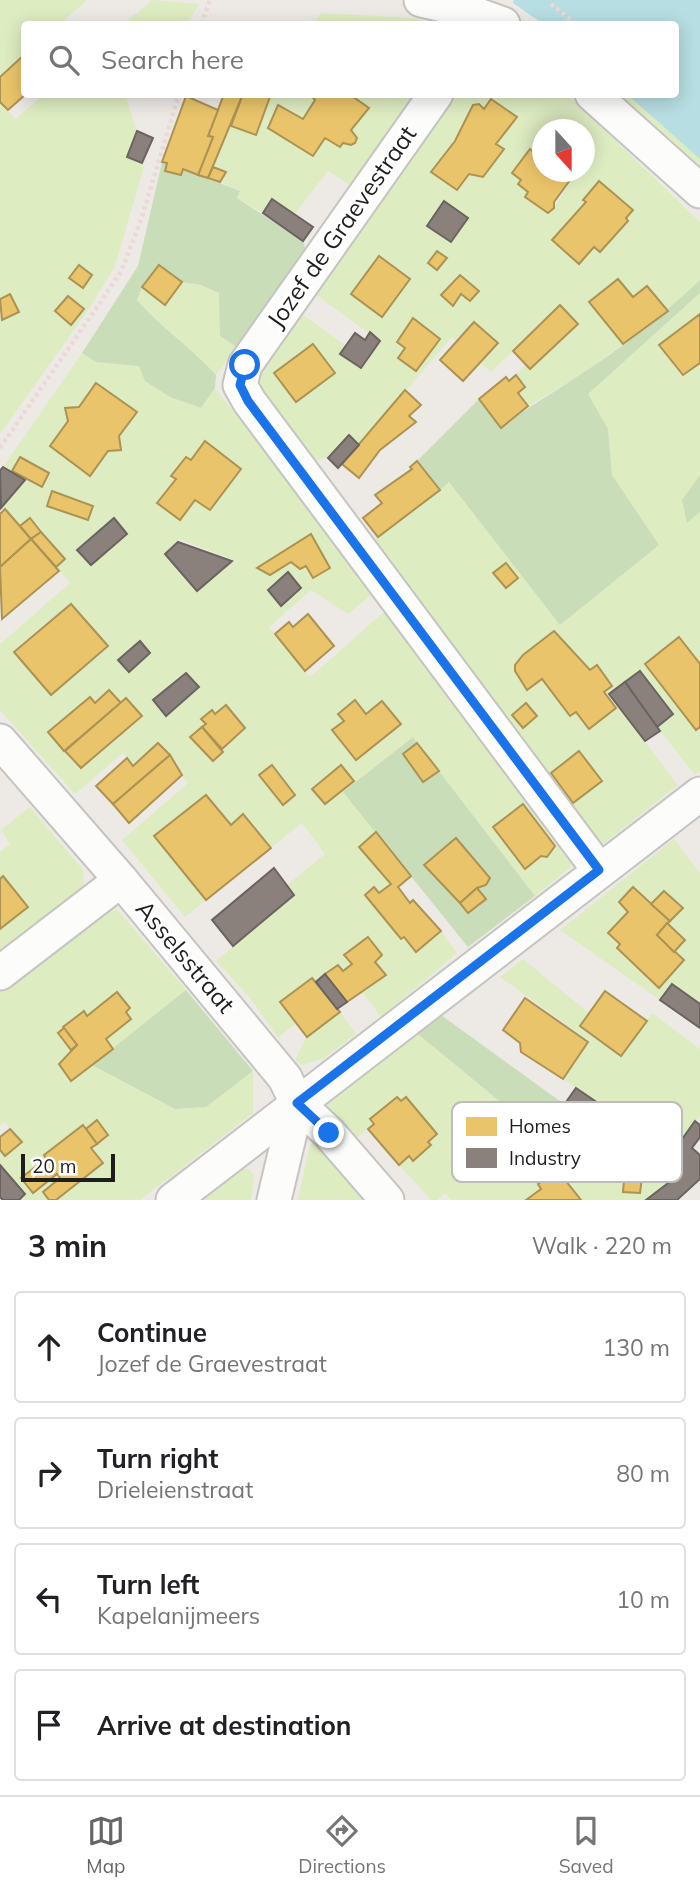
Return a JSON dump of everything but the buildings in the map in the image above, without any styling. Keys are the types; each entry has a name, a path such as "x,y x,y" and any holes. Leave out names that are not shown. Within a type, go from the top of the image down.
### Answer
{"street":[{"path":"421,0 489,21"},
{"name":"Jozef de Graevestraat","path":"433,98 245,365 240,385 248,401 599,870"},
{"path":"596,98 700,191"},
{"name":"Asselsstraat","path":"0,741 121,880 285,1078 297,1103 329,1133 387,1200"},
{"path":"173,1200 700,794"},
{"path":"0,973 121,880"},
{"path":"274,1200 297,1103"}],"path":[{"path":"202,21 210,0"},
{"path":"551,4 572,21"},
{"path":"0,448 121,272 142,217 178,98"}],"green space":[{"path":"0,0 87,0 63,21 21,21 21,58 0,77"},
{"path":"152,0 199,4 189,21 128,21"},
{"path":"321,13 412,18 422,21 315,21"},
{"path":"40,98 126,98 137,131 127,157 142,163 144,167 115,266 89,309 0,434 0,316 3,320 19,312 11,294 0,299 0,102 15,119"},
{"path":"270,98 313,98 315,100 303,119 278,105 268,128 313,156 325,138 340,147 343,143 351,145 355,142 357,137 351,130 366,109 353,98 413,98 350,185 328,171 294,215 272,200 263,213 237,198 240,191 220,182 226,172 213,167 231,126 256,135"},
{"path":"456,98 571,98 593,119 532,119 532,152 529,150 513,173 521,180 518,184 528,192 525,197 547,213 554,208 570,182 595,182 595,121 700,222 700,280 668,311 633,297 618,279 589,302 623,344 577,377 528,406 518,393 525,386 516,375 526,365 531,369 578,324 560,306 491,372 480,363 498,343 474,322 457,341 452,337 359,445 349,435 328,458 309,461 256,388 259,374 302,314 346,346 341,354 362,368 380,341 316,295","holes":["492,99 517,117 496,144 503,149 483,177 469,174 457,190 431,172 455,141 473,105 479,104 484,109","599,181 633,210 626,218 628,221 601,252 594,247 579,264 552,240 586,202 583,200","444,201 468,218 451,242 427,226","379,257 381,316 351,294","460,275 479,291 470,301 461,294 453,306 441,295","413,319 439,339 416,371 398,358 405,348 397,342","313,344 335,373 297,402 275,373"]},
{"path":"613,98 631,98 700,159 700,173"},
{"path":"162,162 167,163 165,171 181,175 183,169 240,191 237,198 303,241 306,251 236,347 220,336 219,293 201,285 182,282 159,265 142,287 137,300 216,375 215,388 201,408 170,397 145,381 139,366 96,362 82,353 138,266"},
{"path":"700,280 700,293 588,394 608,429 612,475 659,545 560,625 449,482 440,490 417,461 479,399 502,427 626,343"},
{"path":"182,282 201,285 220,293 220,336 236,347 216,375 137,300 142,287 165,304"},
{"path":"700,293 700,314 659,345 683,375 700,363 700,475 682,500 687,523 700,512 700,664 679,637 645,664 696,729 700,727 700,771 695,775 657,727 639,671 609,695 678,785 603,844 591,841 371,543 449,482 561,624 659,545 612,475 608,429 587,394","holes":["554,631 590,670 597,665 612,686 604,692 615,708 569,715 542,679 527,690 517,676 516,665"]},
{"path":"82,353 96,362 140,366 201,408 215,388 319,521 371,595 348,614 311,590 269,627 310,677 384,612 577,862 535,896 413,737 343,792 376,832 359,847 391,884 379,893 374,887 365,896 401,939 404,937 416,952 441,931 457,953 381,1017 363,993 386,975 375,962 382,955 368,937 345,955 352,964 343,971 338,965 316,982 312,978 281,1002 296,1023 278,1038 251,999 216,961 294,895 287,885 325,854 302,823 271,848 244,815 231,825 206,795 154,836 206,900 185,917 122,840 188,783 175,767 177,763 158,743 133,766 123,753 75,794 0,710 0,644 70,583 56,567 65,558 30,518 20,526 1,508 25,480 42,487 49,473 20,457 12,471 3,467","holes":["97,383 137,412 119,436 121,450 108,451 90,476 50,446 68,421 65,408 79,407","205,442 241,469 210,510 195,500 180,520 158,503 176,479 172,476 186,457 191,460","52,491 93,506 89,519 47,506","113,518 127,533 91,565 78,550","179,539 236,562 232,561 197,591 165,554","287,573 301,588 282,605 268,589","70,604 107,647 51,695 15,652","186,673 199,688 166,715 154,700","109,691 121,703 126,698 141,716 80,768 48,732 90,697 95,703","355,700 366,714 382,701 400,724 357,760 332,731 344,721 338,713","226,706 245,728 213,761 191,738 206,724 201,718 211,710 215,714","272,765 295,795 282,804 259,775"]},
{"path":"700,475 700,512 687,523 682,500"},
{"path":"413,737 417,743 403,754 423,781 439,771 535,896 468,947 343,792"},
{"path":"30,807 83,870 84,885 0,954 0,929 28,907 4,877 0,879 0,852 10,844 1,830"},
{"path":"674,839 700,873 700,1004 672,984 660,1000 560,930"},
{"path":"117,909 186,990 113,1049 106,1039 131,1018 126,1012 130,1008 118,992 87,1016 83,1011 58,1033 71,1050 59,1065 71,1081 92,1065 175,1109 206,1107 253,1071 253,1113 140,1200 19,1200 25,1194 0,1165 0,1150 21,1142 5,1122 0,1125 0,989 85,922"},
{"path":"523,959 589,1013 580,1026 621,1056 652,1013 700,1049 700,1115 682,1140 682,1102 596,1102 563,1079 589,1041 500,977"},
{"path":"186,990 253,1071 206,1107 175,1109 92,1065"},
{"path":"340,1012 356,1034 324,1058 303,1065 295,1060 307,1037"},
{"path":"441,1015 561,1102 500,1102 418,1034"},
{"path":"418,1034 500,1102 452,1102 452,1182 542,1182 539,1184 541,1189 526,1200 451,1200 445,1193 437,1200 431,1200 399,1165 409,1156 414,1161 431,1145 428,1142 437,1134 407,1097 401,1101 397,1097 370,1119 374,1124 355,1139 327,1105"},
{"path":"322,1143 370,1200 298,1200 310,1144"},
{"path":"240,1169 249,1169 254,1176 251,1200 197,1200"},
{"path":"567,1182 669,1182 646,1200 581,1200"}],"water":[{"path":"514,0 700,0 700,159 631,98 679,98 679,21 539,21 513,3"}],"route":[{"path":"245,365 240,385 248,401 599,870 297,1103 329,1133"}]}
